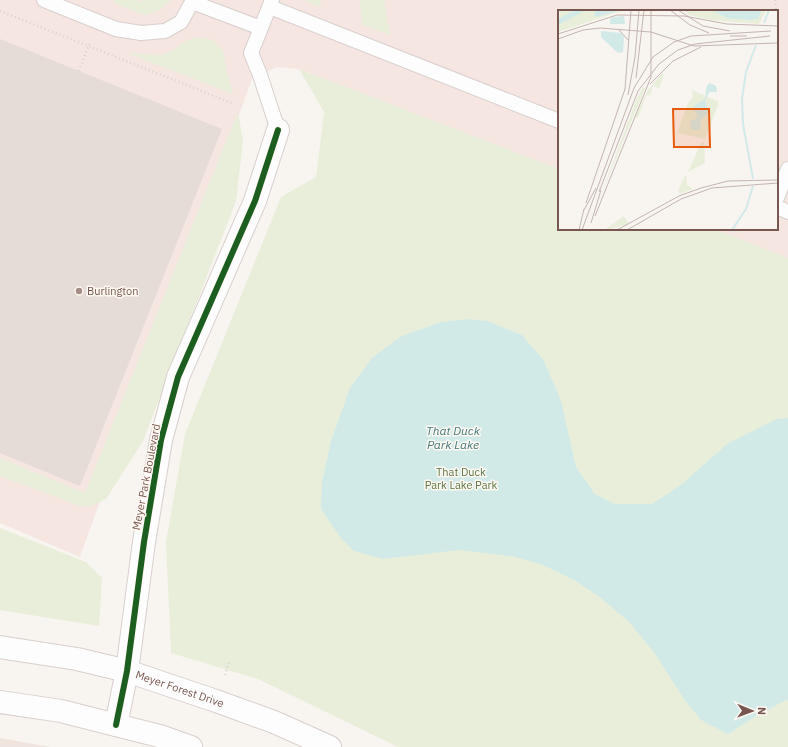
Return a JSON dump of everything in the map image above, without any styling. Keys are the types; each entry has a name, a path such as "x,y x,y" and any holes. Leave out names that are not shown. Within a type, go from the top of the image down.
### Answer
{"street":[{"name":"Meyer Park Boulevard","path":"116,725 127,671 144,542 160,447 178,377 256,201 278,130"},
{"name":"Meyer Forest Drive","path":"0,646 77,659 127,671 274,722 330,747"},
{"path":"0,702 61,711 163,737 191,747"}],"lane":[{"path":"44,0 116,29 141,33 164,31 181,22 192,1 261,28"},
{"path":"271,4 558,121"},
{"name":"Meyer Park Boulevard","path":"271,4 252,53 278,130"},
{"path":"778,195 788,169"},
{"path":"778,207 788,212"}],"path":[{"path":"775,0 776,10"},
{"path":"0,11 232,103"},
{"path":"78,71 98,22"}],"shaded area":[{"path":"0,0 788,0 788,258 717,230 778,230 778,10 558,10 558,169 299,69 277,67 252,79 80,557 0,523"},
{"path":"0,738 50,747 0,747"}],"green space":[{"path":"114,0 135,0 141,2 142,0 171,0 160,10 145,15 113,3"},
{"path":"306,0 320,0 321,7 306,2"},
{"path":"360,0 384,0 390,35 362,25"},
{"path":"197,37 212,40 223,50 233,94 127,53 160,55 172,51 186,41"},
{"name":"That Duck Park Lake Park","path":"299,69 558,169 558,230 717,230 788,258 788,747 398,747 258,679 171,653 166,542 185,434 281,197 316,177 324,112"},
{"path":"238,112 243,142 236,201 143,441 106,499 88,507 77,505 0,476 0,458 85,493"},
{"path":"0,528 86,562 102,578 99,626 0,610"}],"water":[{"name":"That Duck Park Lake","path":"469,319 487,321 522,335 544,361 561,401 576,467 595,494 615,504 652,504 681,485 727,444 777,419 788,418 788,699 758,715 728,734 701,720 684,699 656,655 630,623 601,598 576,581 541,564 511,556 459,550 383,559 354,551 341,538 321,509 322,482 331,441 350,388 372,358 402,336 441,322"}],"building":[{"name":"Burlington","path":"0,39 222,129 80,486 0,453"}],"cycle path":[{"path":"116,725 127,671 144,542 161,440 178,377 255,201 278,130"}],"place":[{"name":"Burlington","path":"79,291"}]}
